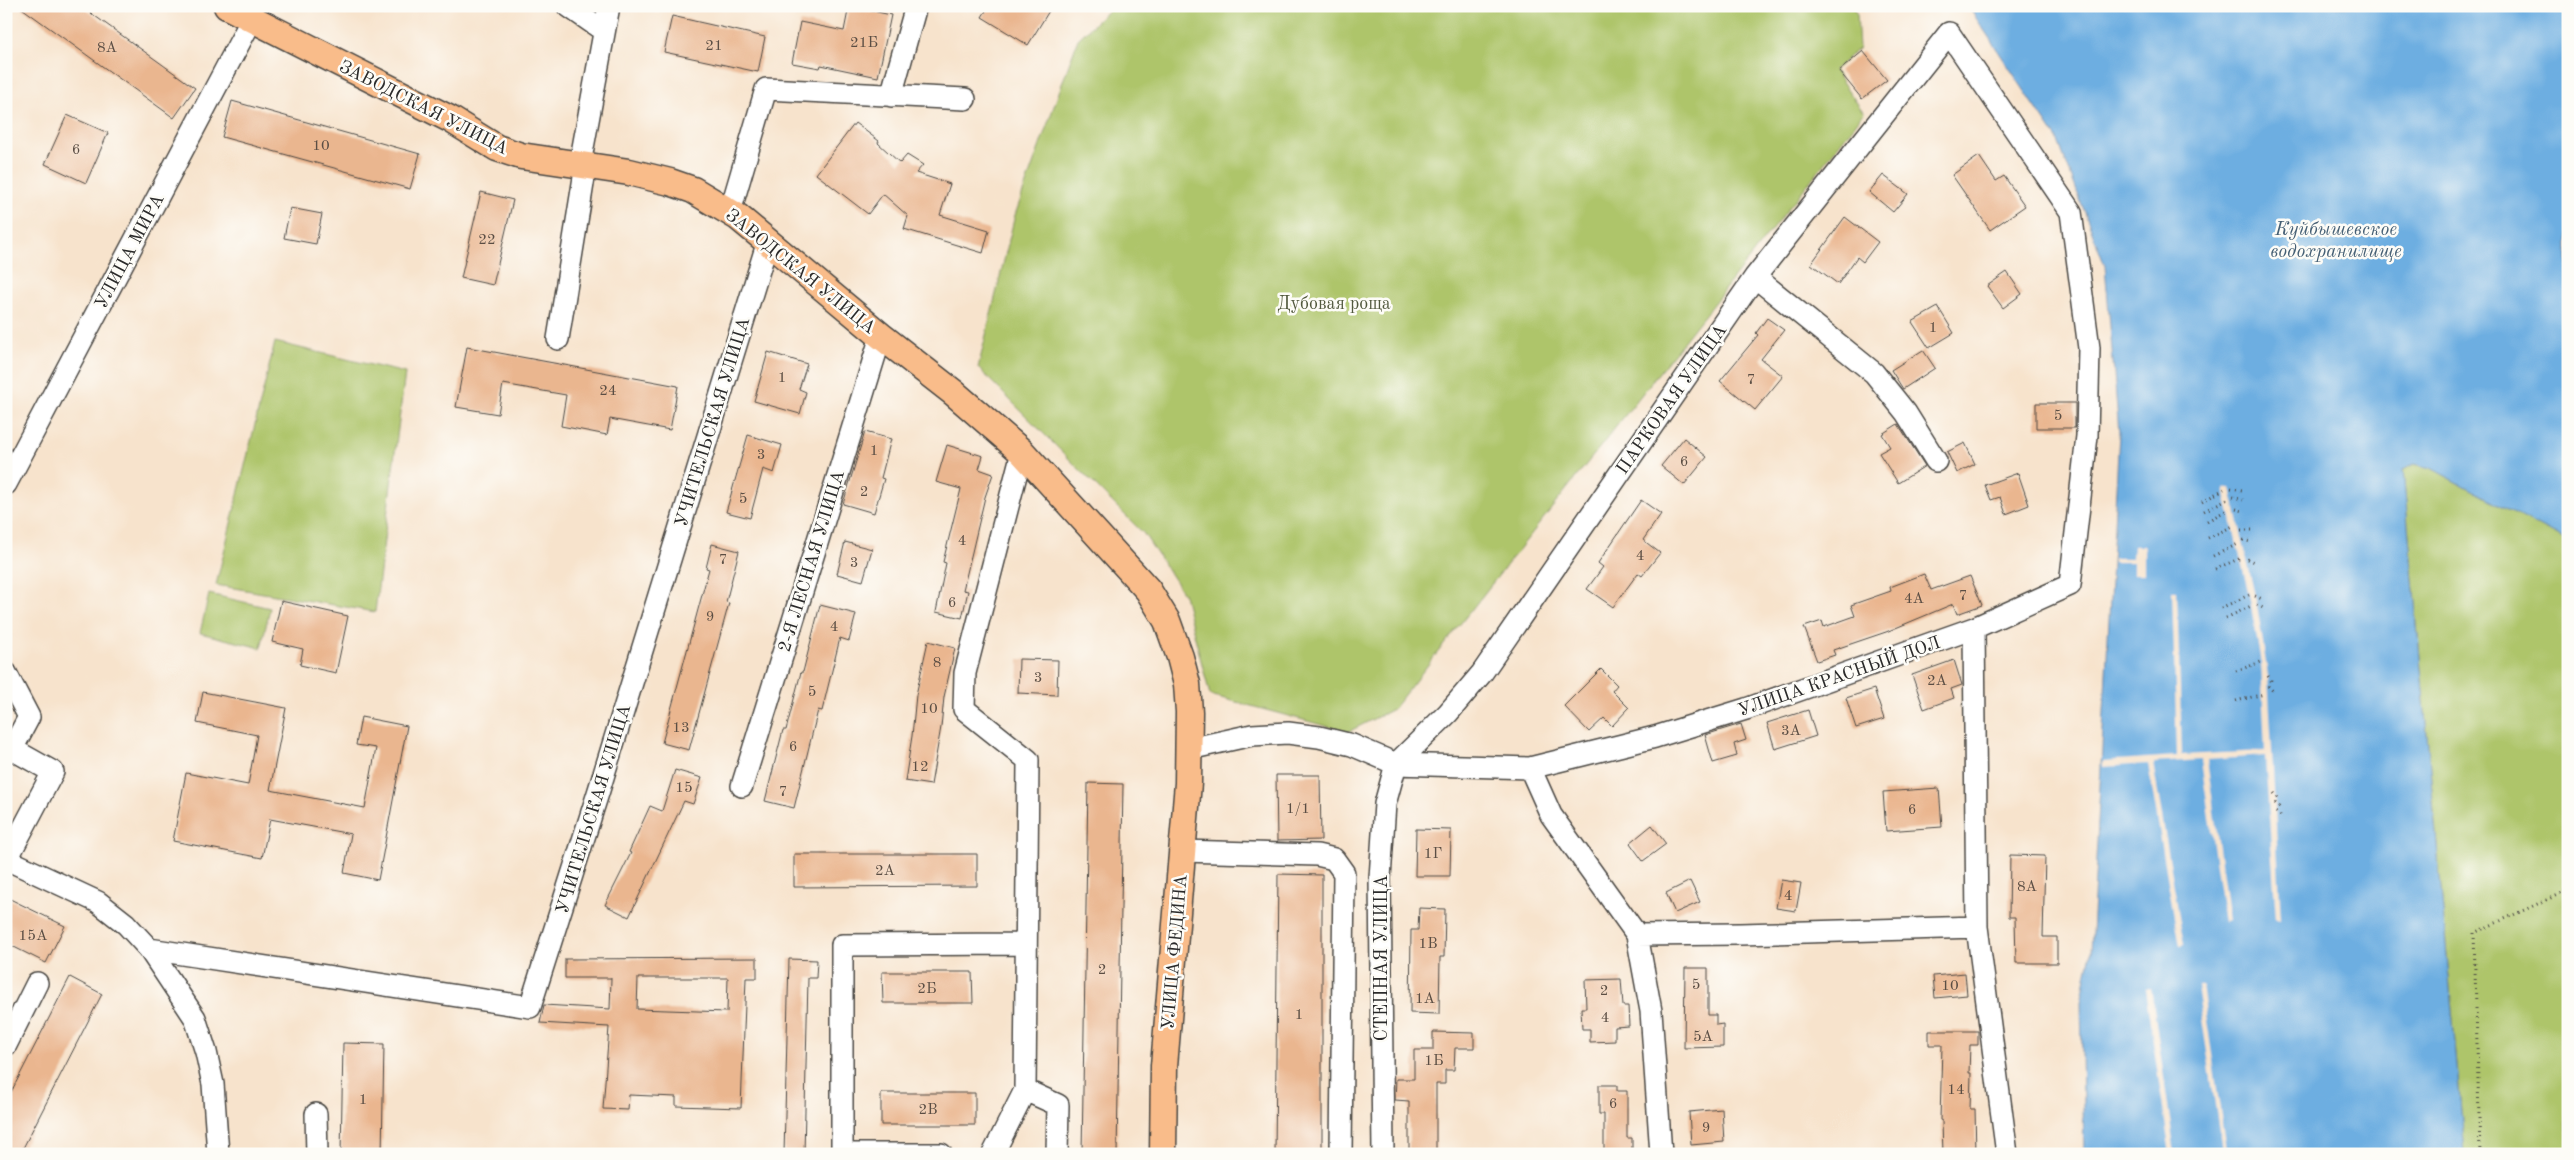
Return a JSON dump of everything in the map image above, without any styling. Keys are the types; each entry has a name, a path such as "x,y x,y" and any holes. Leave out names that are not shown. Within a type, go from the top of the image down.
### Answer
{"main road":[{"name":"ЗАВОДСКАЯ УЛИЦА","path":"227,6 450,119 497,148 521,156 629,172 670,182 693,190 730,212 768,241 880,336 954,393 1022,452 1148,590 1167,621 1187,684 1189,750"},
{"name":"УЛИЦА ФЕДИНА","path":"1164,1154 1164,1066 1189,750"}],"street":[{"path":"568,6 604,31"},
{"path":"558,339 583,164 609,6"},
{"path":"891,96 916,6"},
{"name":"УЛИЦА МИРА","path":"6,484 252,19"},
{"name":"ПАРКОВАЯ УЛИЦА","path":"1396,764 1448,713 1482,673 1755,277 1948,33"},
{"name":"УЛИЦА КРАСНЫЙ ДОЛ","path":"1189,750 1252,734 1288,733 1319,737 1352,746 1396,764 1530,768 1655,737 1746,709 1974,628 2070,585 2087,436 2089,348 2071,212 1948,33"},
{"path":"730,212 766,89 965,99"},
{"name":"УЧИТЕЛЬСКАЯ УЛИЦА","path":"149,950 530,1007 599,790 768,241"},
{"path":"1755,277 1874,374 1906,413 1936,461"},
{"name":"2-Я ЛЕСНАЯ УЛИЦА","path":"742,786 880,336"},
{"path":"993,1154 1025,1090 1028,760 964,709 965,673 1022,452"},
{"path":"1974,628 1977,927 2007,1154"},
{"path":"6,673 29,717 12,749 53,772 7,859 98,902 126,924 149,950 196,1018 206,1052 212,1084 218,1154"},
{"name":"СТЕПНАЯ УЛИЦА","path":"1383,1154 1380,878 1385,804 1396,764"},
{"path":"1530,768 1551,815 1637,935 1651,1011 1660,1154"},
{"path":"1182,851 1318,855 1334,859 1344,873 1341,1154"},
{"path":"1637,935 1977,927"},
{"path":"941,1154 842,1154 842,945 1026,944"},
{"path":"6,1045 37,983"},
{"path":"1025,1090 1058,1105 1057,1154"},
{"path":"316,1114 317,1154"}],"path":[{"path":"2231,488 2242,490"},
{"path":"2202,502 2224,489"},
{"path":"2233,497 2243,500"},
{"path":"2204,511 2227,499"},
{"path":"2207,521 2229,509"},
{"path":"2236,509 2242,511"},
{"path":"2208,538 2234,526"},
{"path":"2240,530 2252,530"},
{"path":"2243,540 2251,542"},
{"path":"2212,556 2238,544"},
{"path":"2215,569 2241,558"},
{"path":"2247,559 2256,563"},
{"path":"2221,608 2250,595"},
{"path":"2255,596 2262,599"},
{"path":"2257,605 2265,609"},
{"path":"2226,618 2251,606"},
{"path":"2236,671 2261,662"},
{"path":"2268,676 2272,682"},
{"path":"2268,686 2274,692"},
{"path":"2236,701 2264,694"},
{"path":"2274,793 2279,799"},
{"path":"2275,803 2282,809"},
{"path":"2276,812 2283,818"},
{"path":"2480,1154 2474,933 2568,890"}],"green space":[{"name":"Дубовая роща","path":"1113,6 1851,6 1857,14 1859,48 1834,70 1864,113 1393,709 1348,732 1210,695 1184,595 1144,534 978,368 1015,215 1078,39"},
{"path":"275,342 405,373 375,612 216,585"},
{"path":"2414,464 2431,468 2568,542 2568,1154 2465,1154 2403,470"},
{"path":"209,594 270,608 261,648 200,633"}],"water":[{"name":"Куйбышевское водохранилище","path":"1968,6 2568,6 2568,542 2431,468 2414,464 2403,470 2465,1154 2084,1154 2081,1002 2091,952 2119,433 2105,266 2058,141"}],"pier":[{"path":"2231,488 2257,605 2268,676 2281,920 2276,919 2265,756 2207,760 2229,921 2224,922 2201,760 2153,763 2184,945 2179,946 2148,764 2103,767 2103,761 2177,756 2172,590 2177,590 2182,755 2265,751 2261,662 2249,595 2224,489"},
{"path":"2133,546 2144,546 2144,574 2133,574 2133,562 2113,562 2113,558 2132,558"},
{"path":"2197,986 2202,986 2226,1150 2234,1150 2235,1154 2201,1154 2222,1150"},
{"path":"2151,988 2175,1154 2170,1154 2145,989"}],"building":[{"path":"19,6 81,6 195,88 174,118"},
{"path":"849,6 891,15 878,77 821,65 820,68 792,63 800,22 844,31"},
{"path":"989,6 1052,6 1028,45 982,17"},
{"path":"672,16 765,37 758,72 664,52"},
{"path":"1863,51 1887,80 1862,99 1839,71"},
{"path":"232,101 420,154 410,189 222,137"},
{"path":"67,115 108,133 86,183 45,164"},
{"path":"855,123 879,141 878,143 900,163 907,155 923,165 916,173 950,184 940,215 989,230 983,253 904,229 908,216 883,194 868,214 816,174"},
{"path":"1979,156 1996,181 2004,176 2025,206 1990,230 1952,175"},
{"path":"1883,175 1908,194 1893,212 1869,192"},
{"path":"481,192 513,200 493,285 461,278"},
{"path":"290,208 322,214 316,244 284,238"},
{"path":"1845,217 1878,242 1863,262 1857,257 1838,284 1811,264"},
{"path":"2007,272 2022,294 2003,308 1987,286"},
{"path":"1938,307 1954,333 1929,348 1912,322"},
{"path":"1767,318 1784,330 1761,359 1783,376 1755,410 1720,381 1758,335 1756,333"},
{"path":"467,347 678,386 670,430 610,419 607,435 561,426 566,395 503,384 498,414 456,407"},
{"path":"1923,350 1935,368 1903,389 1891,370"},
{"path":"768,352 807,364 799,389 806,392 800,414 754,401"},
{"path":"2036,403 2075,403 2075,428 2036,428"},
{"path":"1898,424 1925,466 1898,483 1879,453 1890,447 1882,434"},
{"path":"865,432 891,439 881,478 884,479 874,513 843,504"},
{"path":"748,435 782,445 774,473 763,469 750,518 726,512"},
{"path":"1684,438 1707,457 1684,485 1661,466"},
{"path":"1965,443 1975,464 1957,473 1947,452"},
{"path":"947,445 983,456 979,469 993,474 985,497 963,590 968,591 962,618 936,612 946,563 943,562 961,489 936,482"},
{"path":"2018,473 2029,505 2006,514 2000,497 1991,500 1985,485"},
{"path":"1641,500 1661,514 1643,540 1660,553 1642,576 1638,573 1613,607 1587,589 1603,567 1598,563"},
{"path":"845,542 872,549 863,581 837,574"},
{"path":"712,544 739,551 726,602 729,603 689,750 662,743 709,569 706,568"},
{"path":"1924,574 1931,590 1970,576 1982,605 1957,614 1953,604 1886,632 1833,650 1835,655 1817,661 1804,627 1822,621 1824,627 1855,616 1851,605 1891,591 1890,587"},
{"path":"281,601 348,616 336,673 300,665 303,649 272,642"},
{"path":"820,605 856,614 849,641 840,638 822,711 818,710 794,808 765,801 783,730 786,730"},
{"path":"928,641 955,648 944,697 931,785 905,781 916,695"},
{"path":"1019,659 1058,660 1057,695 1018,693"},
{"path":"1954,660 1962,685 1951,689 1954,698 1924,709 1912,675"},
{"path":"1601,669 1617,685 1612,691 1629,708 1612,726 1604,718 1589,732 1564,706"},
{"path":"1874,689 1884,719 1856,728 1846,698"},
{"path":"203,692 286,708 270,790 365,808 376,748 356,745 361,717 407,726 378,880 344,873 351,834 270,819 262,858 173,841 186,773 248,785 257,735 197,723"},
{"path":"1808,710 1816,736 1775,749 1767,723"},
{"path":"1741,724 1746,740 1734,744 1737,756 1713,763 1705,735"},
{"path":"675,770 702,778 693,804 684,801 629,917 605,905 631,853 629,852 650,806 662,811"},
{"path":"1276,775 1320,775 1321,840 1277,841"},
{"path":"1088,783 1123,784 1117,1154 1082,1153"},
{"path":"1939,788 1942,827 1886,831 1883,792"},
{"path":"1652,825 1666,844 1643,861 1630,843"},
{"path":"1416,829 1451,830 1450,876 1415,876"},
{"path":"794,854 977,854 977,886 794,887"},
{"path":"2010,855 2045,856 2043,937 2057,937 2057,963 2016,963 2015,917 2009,917"},
{"path":"1278,874 1322,875 1322,1154 1275,1154"},
{"path":"1781,880 1801,883 1796,911 1776,908"},
{"path":"1690,881 1700,902 1675,913 1666,893"},
{"path":"6,897 65,926 46,963 6,943"},
{"path":"1419,908 1445,909 1444,957 1440,957 1439,1014 1410,1013 1411,930 1418,930"},
{"path":"757,958 757,978 746,978 741,1108 676,1106 676,1097 629,1095 628,1110 603,1109 609,1027 540,1023 544,1005 610,1009 611,978 565,978 565,959","holes":["638,978 728,978 727,1012 637,1009"]},
{"path":"789,959 817,960 816,978 808,978 804,1154 784,1154"},
{"path":"1685,968 1708,968 1708,1015 1716,1015 1716,1025 1723,1024 1723,1047 1684,1048"},
{"path":"882,972 972,972 973,1003 883,1003"},
{"path":"1965,973 1967,995 1935,998 1933,976"},
{"path":"70,977 102,994 20,1154 6,1154 6,1102"},
{"path":"1621,979 1623,1006 1628,1006 1629,1026 1615,1027 1615,1041 1590,1042 1590,1029 1582,1029 1581,1008 1586,1008 1585,980"},
{"path":"1929,1031 1978,1031 1978,1045 1970,1045 1969,1073 1971,1073 1970,1109 1975,1109 1976,1154 1943,1154 1942,1121 1940,1120 1942,1045 1929,1045"},
{"path":"1433,1032 1474,1033 1474,1048 1455,1048 1454,1070 1445,1070 1445,1084 1436,1084 1436,1154 1409,1154 1409,1101 1395,1100 1396,1079 1414,1079 1414,1050 1433,1050"},
{"path":"343,1043 384,1044 382,1154 341,1154"},
{"path":"1599,1085 1617,1085 1617,1091 1627,1091 1627,1138 1632,1138 1632,1154 1604,1154 1604,1114 1599,1114"},
{"path":"881,1093 975,1093 975,1125 881,1125"},
{"path":"1722,1109 1724,1142 1691,1145 1689,1112"}]}
